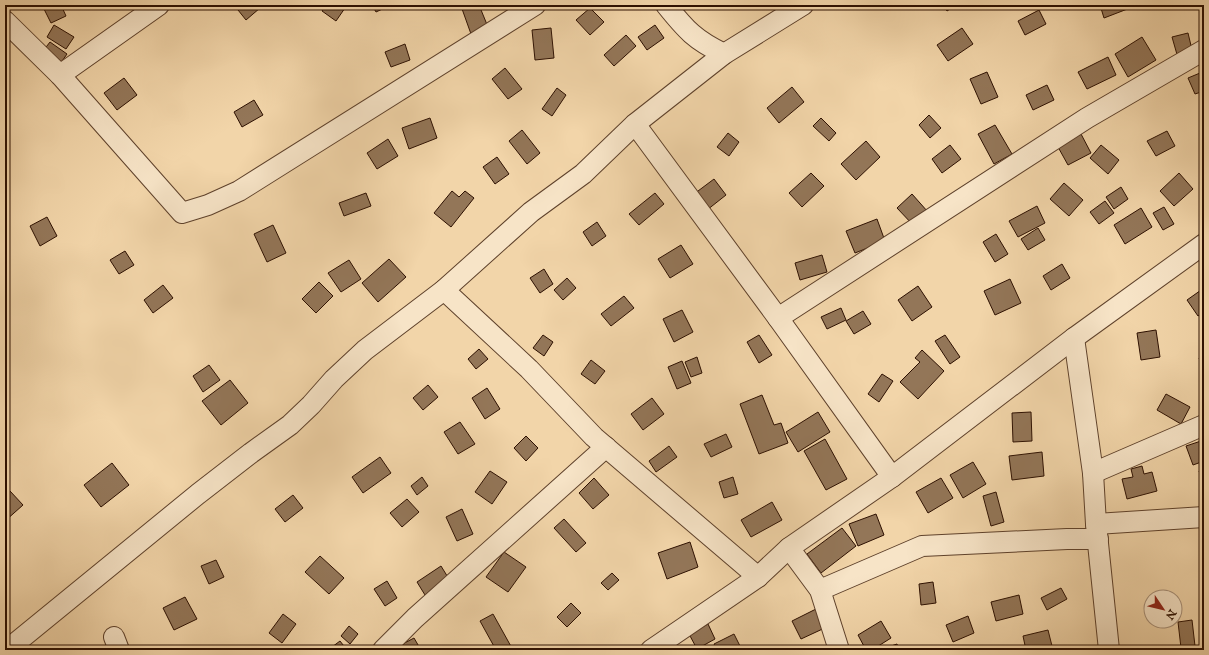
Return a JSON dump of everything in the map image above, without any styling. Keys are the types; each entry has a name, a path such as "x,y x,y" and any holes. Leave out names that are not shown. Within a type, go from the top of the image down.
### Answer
{"street":[{"path":"60,75 159,5"},
{"path":"5,21 60,75 182,213 208,205 239,191 535,5"},
{"path":"666,5 683,27 695,38 724,54"},
{"path":"8,650 198,494 290,425 311,405 334,378 365,350 444,290 531,212 583,174 635,124 724,54 802,5"},
{"path":"778,318 1087,118 1204,50"},
{"path":"635,124 778,318 892,477"},
{"path":"651,650 758,578 789,548 892,477 1074,338 1204,244"},
{"path":"444,290 529,369 594,437 758,578"},
{"path":"1074,338 1093,473 1097,531 1110,650"},
{"path":"1093,473 1204,425"},
{"path":"385,649 415,618 606,447"},
{"path":"820,590 922,546 1067,538 1097,531 1204,517"},
{"path":"789,548 820,590 839,650"}],"building":[{"path":"42,5 61,5 66,16 51,23"},
{"path":"244,5 258,5 260,8 246,20 238,10"},
{"path":"326,5 341,5 345,8 336,21 322,11"},
{"path":"372,5 391,5 376,12"},
{"path":"479,5 488,27 471,34 461,6"},
{"path":"943,5 956,5 947,11"},
{"path":"1100,5 1129,5 1130,8 1104,18"},
{"path":"590,8 604,22 590,35 576,20"},
{"path":"1039,10 1046,24 1025,35 1018,21"},
{"path":"54,25 74,37 66,49 47,37"},
{"path":"655,25 664,38 647,50 638,37"},
{"path":"551,28 554,58 535,60 532,30"},
{"path":"962,28 973,44 948,61 937,45"},
{"path":"1188,33 1193,54 1178,58 1172,37"},
{"path":"626,35 636,46 614,66 604,55"},
{"path":"1142,37 1156,60 1128,77 1115,54"},
{"path":"50,42 67,54 60,64 43,51"},
{"path":"405,44 410,60 391,67 385,52"},
{"path":"1108,57 1116,75 1087,89 1078,72"},
{"path":"505,68 522,89 508,99 492,79"},
{"path":"987,72 998,97 981,104 970,79"},
{"path":"1200,73 1204,82 1204,91 1195,94 1188,78"},
{"path":"124,78 137,95 117,110 104,93"},
{"path":"1047,85 1054,100 1033,110 1026,95"},
{"path":"792,87 804,102 779,123 767,108"},
{"path":"557,88 566,95 552,116 542,109"},
{"path":"254,100 263,115 242,127 234,112"},
{"path":"929,115 941,128 930,138 919,125"},
{"path":"430,118 437,138 409,149 402,128"},
{"path":"821,118 836,133 829,141 813,126"},
{"path":"995,125 1012,154 994,164 978,134"},
{"path":"522,130 540,153 527,164 509,141"},
{"path":"1167,131 1175,146 1156,156 1147,141"},
{"path":"728,133 739,142 729,156 717,147"},
{"path":"1081,134 1091,153 1068,165 1058,147"},
{"path":"388,139 398,156 377,169 367,153"},
{"path":"866,141 880,157 856,180 841,164"},
{"path":"950,145 961,159 942,173 932,159"},
{"path":"1101,145 1119,160 1108,174 1090,158"},
{"path":"497,157 509,174 495,184 483,167"},
{"path":"811,173 824,186 802,207 789,193"},
{"path":"1179,173 1193,189 1174,206 1160,191"},
{"path":"714,179 726,195 707,210 694,194"},
{"path":"1064,183 1083,200 1069,216 1050,199"},
{"path":"1121,187 1128,199 1114,209 1106,197"},
{"path":"452,191 459,197 465,191 474,198 451,227 434,213"},
{"path":"366,193 371,206 344,216 339,203"},
{"path":"655,193 664,204 639,225 629,214"},
{"path":"912,194 928,212 914,226 897,208"},
{"path":"1105,201 1114,213 1099,224 1090,212"},
{"path":"1037,206 1045,223 1018,237 1009,221"},
{"path":"1164,207 1174,224 1163,230 1153,213"},
{"path":"1141,208 1152,227 1125,244 1114,225"},
{"path":"47,217 57,236 40,246 30,226"},
{"path":"877,219 885,241 855,253 846,231"},
{"path":"597,222 606,236 592,246 583,232"},
{"path":"273,225 286,253 267,262 254,234"},
{"path":"1038,228 1045,240 1028,250 1021,239"},
{"path":"996,234 1008,254 995,262 983,242"},
{"path":"681,245 693,264 670,278 658,259"},
{"path":"125,251 134,265 119,274 110,260"},
{"path":"822,255 827,272 800,280 795,263"},
{"path":"389,259 406,277 378,302 362,283"},
{"path":"349,260 361,279 341,292 328,273"},
{"path":"1062,264 1070,278 1051,290 1043,276"},
{"path":"544,269 553,284 540,293 530,278"},
{"path":"567,278 576,288 563,300 554,290"},
{"path":"1010,279 1021,303 995,315 984,291"},
{"path":"319,282 333,296 316,313 302,299"},
{"path":"163,285 173,298 153,313 144,300"},
{"path":"918,286 932,307 912,321 898,300"},
{"path":"1204,288 1204,312 1198,316 1187,300"},
{"path":"624,296 634,308 611,326 601,314"},
{"path":"841,308 846,320 827,329 821,317"},
{"path":"682,310 693,332 674,342 663,319"},
{"path":"863,311 871,324 854,334 846,321"},
{"path":"1156,330 1160,357 1141,360 1137,333"},
{"path":"543,335 553,342 544,356 533,348"},
{"path":"759,335 772,355 759,363 747,342"},
{"path":"945,335 960,357 950,364 935,341"},
{"path":"479,349 488,359 476,369 468,359"},
{"path":"922,350 944,371 918,399 900,382 920,362 915,358"},
{"path":"1204,355 1204,369 1199,358"},
{"path":"697,357 702,373 691,377 685,362"},
{"path":"591,360 605,371 595,384 581,374"},
{"path":"682,361 691,383 677,389 668,367"},
{"path":"209,365 220,380 203,392 193,376"},
{"path":"882,374 893,381 879,402 868,394"},
{"path":"230,380 248,403 221,425 202,401"},
{"path":"428,385 438,397 423,410 413,398"},
{"path":"487,388 500,409 485,419 472,398"},
{"path":"1166,394 1190,407 1181,424 1157,410"},
{"path":"762,395 774,425 781,423 788,443 759,454 740,404"},
{"path":"652,398 664,414 643,430 631,414"},
{"path":"818,412 830,432 798,452 786,432"},
{"path":"1031,412 1032,441 1013,442 1012,413"},
{"path":"460,422 475,444 458,454 444,432"},
{"path":"726,434 732,447 711,457 704,444"},
{"path":"526,436 538,448 526,461 514,448"},
{"path":"825,439 847,479 826,490 804,451"},
{"path":"1204,440 1204,461 1193,465 1186,446"},
{"path":"669,446 677,457 656,472 649,461"},
{"path":"1042,452 1044,476 1012,480 1009,456"},
{"path":"380,457 391,473 363,493 352,477"},
{"path":"973,462 986,484 963,498 950,475"},
{"path":"112,463 129,485 101,507 84,485"},
{"path":"1142,466 1144,474 1152,472 1157,491 1127,499 1122,479 1133,477 1131,469"},
{"path":"1204,469 1204,485 1199,471"},
{"path":"490,471 507,482 492,504 475,492"},
{"path":"422,477 428,486 417,495 411,486"},
{"path":"733,477 738,494 724,498 719,482"},
{"path":"594,478 609,495 593,509 579,493"},
{"path":"941,478 953,498 928,513 916,492"},
{"path":"10,491 23,505 5,521 5,495"},
{"path":"996,492 1004,522 991,526 983,496"},
{"path":"293,495 303,508 285,522 275,509"},
{"path":"407,499 419,512 402,527 390,513"},
{"path":"772,502 782,520 751,537 741,520"},
{"path":"462,509 473,534 457,541 446,517"},
{"path":"876,514 884,535 858,546 849,524"},
{"path":"564,519 586,543 576,552 554,528"},
{"path":"842,528 856,546 821,573 807,554"},
{"path":"690,542 698,567 667,579 658,553"},
{"path":"504,552 526,567 508,592 486,577"},
{"path":"320,556 344,578 329,594 305,572"},
{"path":"216,560 224,577 209,584 201,566"},
{"path":"441,566 449,579 425,595 417,582"},
{"path":"612,573 619,580 608,590 601,583"},
{"path":"387,581 397,598 385,606 374,589"},
{"path":"933,582 936,603 921,605 919,584"},
{"path":"1061,588 1067,599 1047,610 1041,598"},
{"path":"1019,595 1023,614 996,621 991,602"},
{"path":"185,597 197,619 174,630 163,608"},
{"path":"571,603 581,613 567,627 557,617"},
{"path":"820,607 829,626 801,639 792,621"},
{"path":"283,614 296,624 282,643 269,633"},
{"path":"493,614 513,650 496,650 480,621"},
{"path":"968,616 974,633 953,642 946,625"},
{"path":"1192,620 1195,646 1181,648 1179,629 1183,629 1183,621"},
{"path":"881,621 891,638 872,650 866,650 858,635"},
{"path":"708,624 715,639 697,649 689,634"},
{"path":"349,626 358,634 350,644 341,636"},
{"path":"1048,630 1053,650 1026,650 1023,636"},
{"path":"734,634 742,650 717,650 714,644"},
{"path":"414,638 421,650 399,650 397,647"},
{"path":"340,641 347,650 328,650"},
{"path":"897,644 899,650 879,650"}]}
